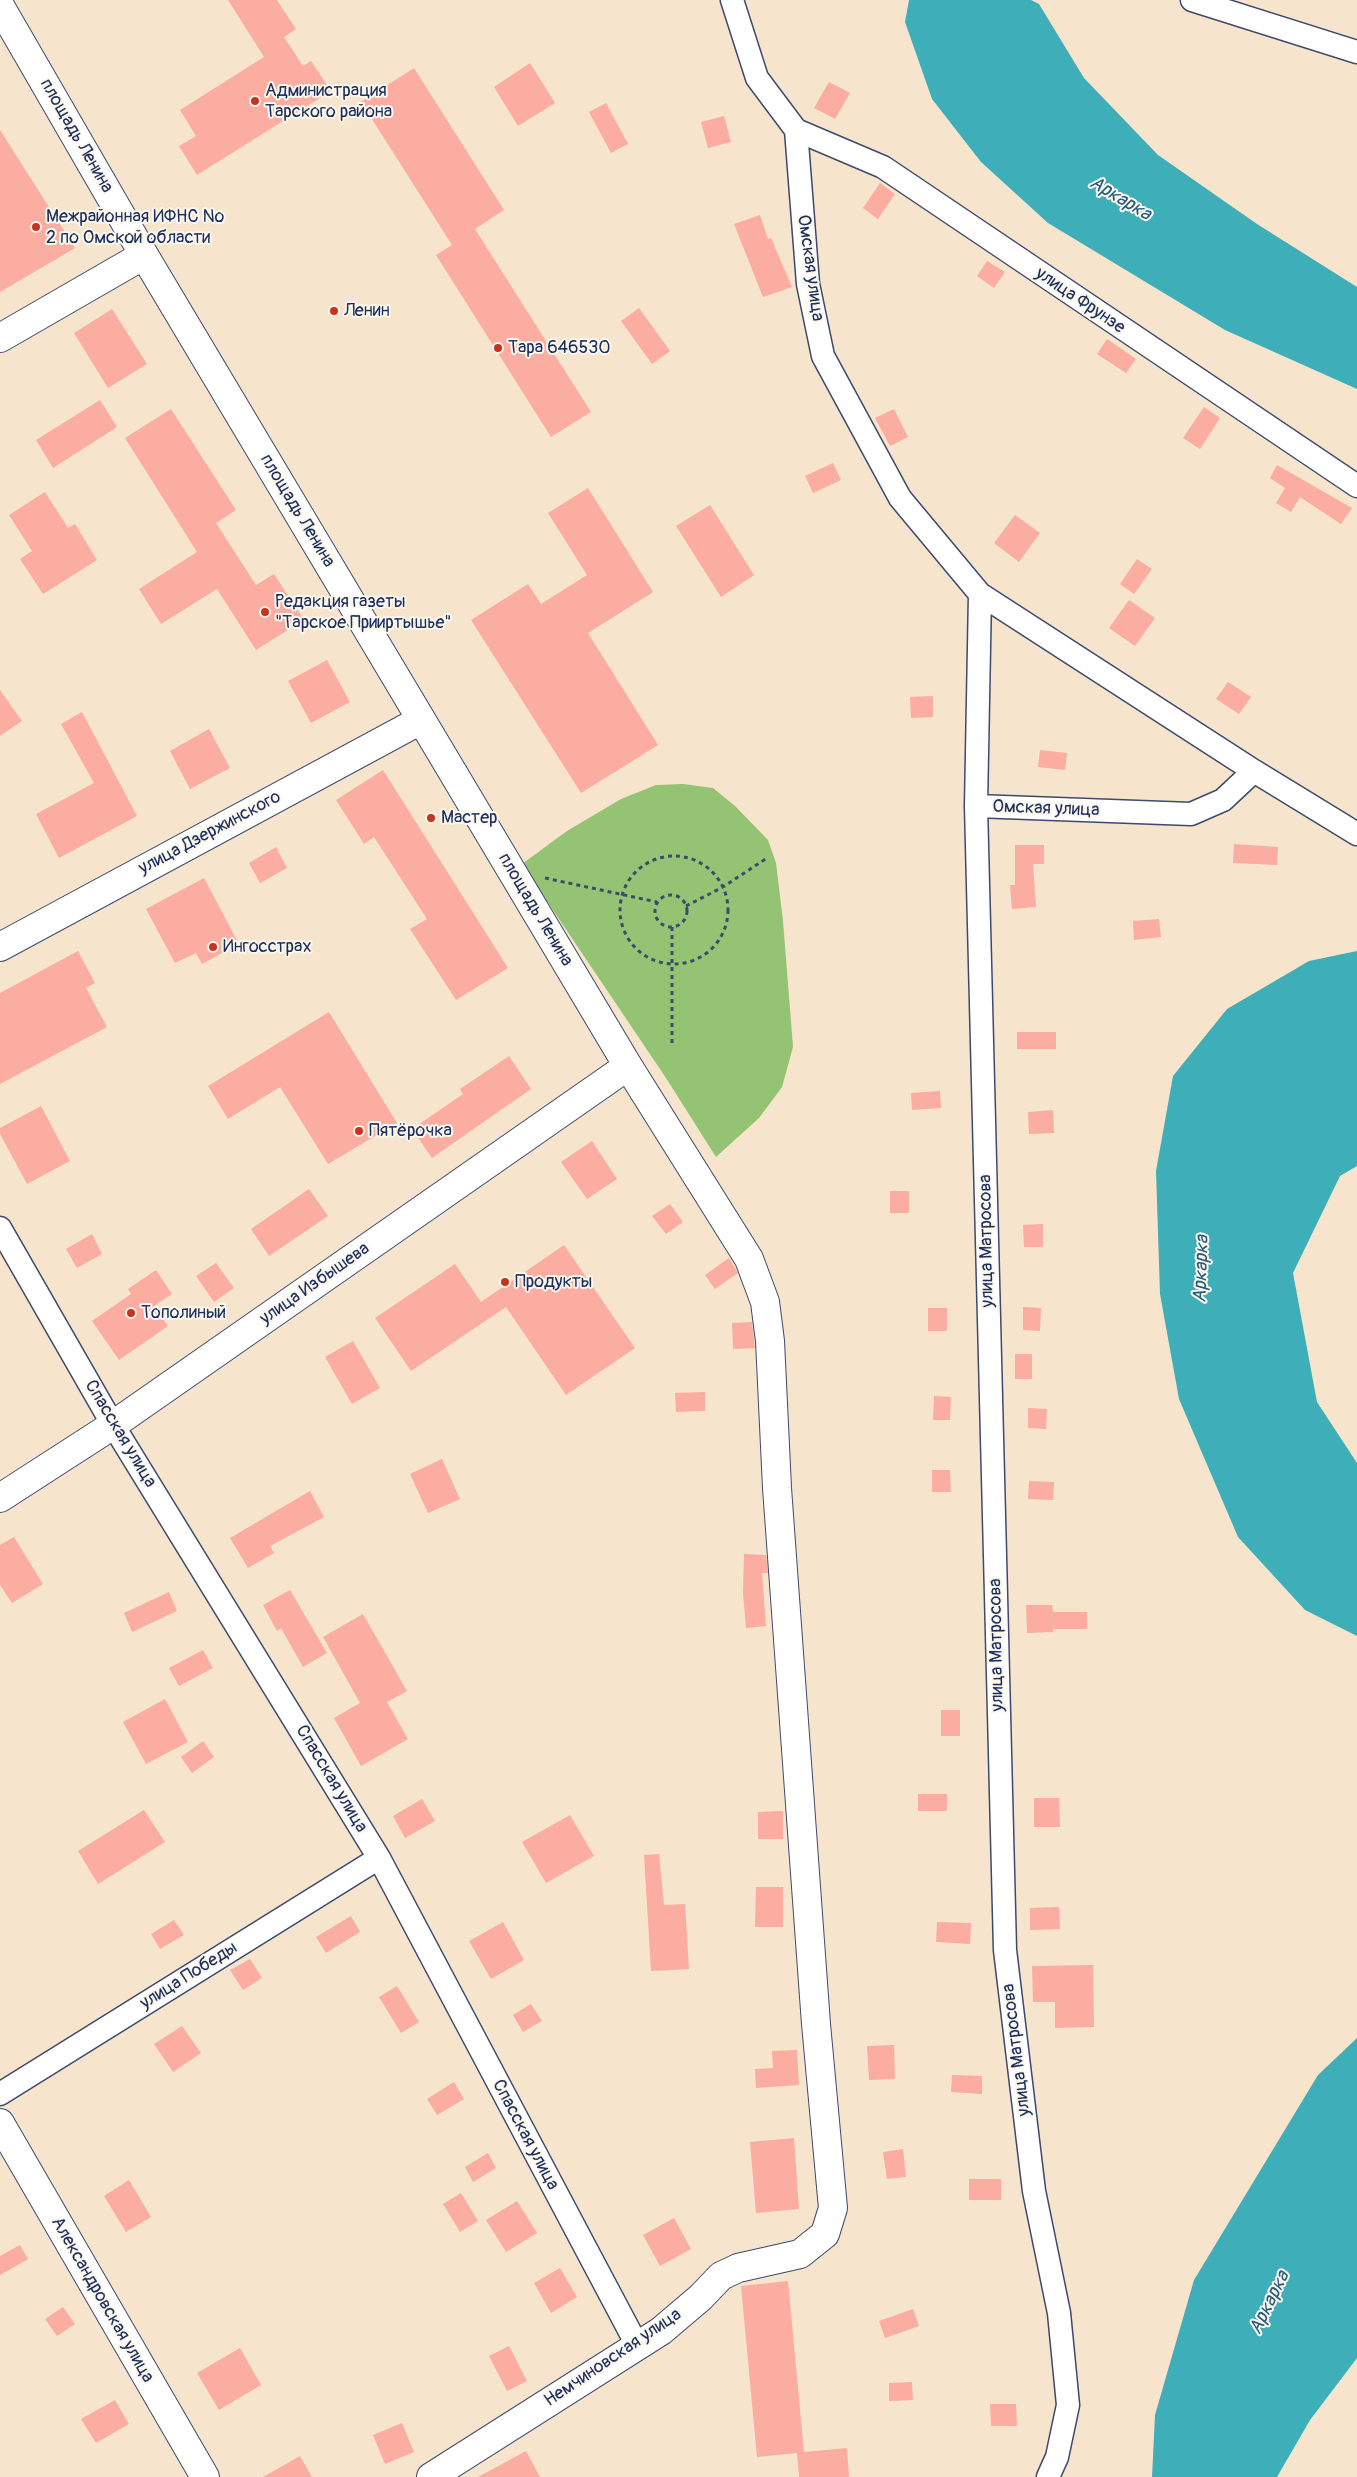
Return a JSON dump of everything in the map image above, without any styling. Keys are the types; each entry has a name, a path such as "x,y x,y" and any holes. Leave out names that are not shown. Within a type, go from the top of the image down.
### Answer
{"street":[{"path":"732,0 757,78 796,130"},
{"path":"1192,0 1357,52"},
{"name":"площадь Ленина","path":"0,6 144,255 421,720 628,1066 749,1259 765,1302 770,1341 777,1488 816,2014 833,2208"},
{"name":"улица Фрунзе","path":"796,130 883,167 1357,486"},
{"name":"Омская улица","path":"796,130 808,284 823,356 900,498 980,594 1254,772 1357,834"},
{"path":"0,338 144,255"},
{"name":"Омская улица","path":"980,594 976,806 1191,814 1223,800 1254,772"},
{"name":"улица Дзержинского","path":"0,947 421,720"},
{"name":"улица Матросова","path":"976,806 1005,1950 1034,2191 1059,2313 1068,2405 1057,2457 1048,2477"},
{"name":"улица Избышева","path":"0,1498 113,1425 628,1066"},
{"name":"Спасская улица","path":"0,1228 113,1425 379,1858 636,2345"},
{"name":"улица Победы","path":"0,2094 379,1858"},
{"name":"Александровская улица","path":"0,2123 205,2477"},
{"name":"Немчиновская улица","path":"431,2477 636,2345 661,2331 701,2297 721,2276 738,2268 800,2254 825,2234 833,2208"}],"path":[{"path":"672,856 697,861 708,868 723,887 728,914 720,939 701,957 689,962 672,965 650,959 630,943 620,918 622,896 628,881 646,863 672,856"},
{"path":"686,906 723,887 767,858"},
{"path":"545,878 657,902 669,895 682,900 686,906 684,920 672,927 665,926 655,916 657,902"},
{"path":"672,927 672,1044"}],"green space":[{"path":"683,784 713,788 735,806 768,840 776,863 783,921 793,1047 782,1087 759,1118 716,1157 666,1078 522,864 567,831 621,799 656,785"}],"water":[{"name":"Аркарка","path":"909,0 1031,0 1039,4 1084,78 1158,155 1257,224 1357,287 1357,389 1225,330 1048,223 981,162 932,99 905,22"},
{"name":"Аркарка","path":"1357,951 1357,1166 1340,1176 1293,1273 1317,1402 1357,1463 1357,1636 1305,1610 1238,1537 1179,1399 1160,1294 1156,1171 1173,1076 1227,1009 1309,961"},
{"name":"Аркарка","path":"1357,2038 1357,2358 1310,2420 1277,2477 1152,2477 1155,2415 1194,2280 1318,2075"}],"building":[{"name":"Администрация Тарского района","path":"228,0 277,0 296,29 284,37 303,66 311,61 331,91 197,175 179,146 196,136 180,110 264,57"},
{"path":"530,63 555,103 518,126 494,87"},
{"path":"414,68 504,210 475,229 591,412 551,437 436,255 452,245 361,102"},
{"path":"829,82 850,93 835,119 814,108"},
{"path":"606,103 628,144 611,153 589,112"},
{"path":"724,116 731,142 708,148 701,122"},
{"path":"0,130 75,248 0,292"},
{"path":"880,183 895,194 878,219 863,208"},
{"path":"760,215 768,239 771,238 792,287 763,297 734,224"},
{"path":"987,261 1005,272 994,288 977,276"},
{"path":"639,308 670,351 652,364 621,321"},
{"path":"112,309 147,364 108,388 74,333"},
{"path":"1107,339 1136,359 1126,373 1097,354"},
{"path":"100,400 117,427 53,468 36,440"},
{"path":"1204,407 1220,418 1200,449 1183,438"},
{"path":"171,409 236,510 216,523 256,585 274,574 304,620 256,650 217,589 161,624 139,589 197,552 125,438"},
{"path":"894,409 908,437 890,446 875,418"},
{"path":"833,463 841,480 813,493 805,476"},
{"path":"1277,465 1352,508 1341,524 1300,497 1291,512 1276,503 1285,488 1270,478"},
{"path":"588,488 653,592 588,633 658,745 581,793 471,620 528,584 541,604 587,575 548,513"},
{"path":"45,492 68,528 75,524 97,560 43,594 20,559 32,551 9,515"},
{"path":"710,505 754,575 721,597 676,526"},
{"path":"1015,515 1040,533 1019,562 994,543"},
{"path":"1137,559 1152,569 1134,594 1120,584"},
{"path":"1129,600 1155,618 1135,646 1109,628"},
{"path":"327,660 350,702 311,723 288,681"},
{"path":"1228,682 1251,697 1239,714 1216,699"},
{"path":"0,690 22,721 0,736"},
{"path":"933,696 933,717 911,718 910,697"},
{"path":"82,712 137,816 59,858 36,814 94,783 61,724"},
{"path":"209,729 230,768 190,789 170,751"},
{"path":"1040,750 1067,753 1065,770 1038,767"},
{"path":"383,770 508,968 456,1000 410,929 427,919 374,837 364,844 336,800"},
{"path":"1234,844 1278,847 1277,865 1233,863"},
{"path":"1015,845 1044,845 1044,864 1033,864 1036,907 1012,909 1010,885 1015,885"},
{"path":"276,847 287,868 260,883 249,863"},
{"path":"204,878 239,944 202,964 196,953 175,963 146,909"},
{"path":"1159,919 1161,937 1134,940 1133,921"},
{"path":"78,951 95,983 86,988 107,1027 0,1084 0,993"},
{"path":"329,1012 397,1123 328,1164 280,1087 228,1119 208,1086"},
{"path":"1017,1032 1056,1032 1056,1049 1017,1049"},
{"path":"509,1056 531,1089 432,1158 412,1129 463,1094 460,1089"},
{"path":"940,1091 941,1108 912,1110 911,1093"},
{"path":"41,1106 70,1161 27,1184 0,1134 0,1128"},
{"path":"1053,1110 1054,1133 1029,1134 1028,1112"},
{"path":"592,1141 617,1179 587,1199 561,1162"},
{"path":"309,1189 328,1216 269,1256 251,1229"},
{"path":"890,1191 909,1191 909,1213 890,1213"},
{"path":"670,1204 683,1222 666,1234 652,1216"},
{"path":"1043,1224 1043,1247 1024,1247 1023,1225"},
{"path":"92,1234 102,1254 77,1268 66,1249"},
{"path":"564,1245 635,1348 566,1395 506,1307 411,1371 375,1318 455,1264 481,1302"},
{"path":"729,1258 738,1273 715,1289 705,1275"},
{"path":"216,1263 234,1288 214,1302 196,1276"},
{"name":"Тополиный","path":"156,1270 172,1294 154,1306 168,1326 119,1360 92,1321 131,1294 128,1289"},
{"path":"1023,1307 1041,1308 1040,1331 1023,1330"},
{"path":"928,1308 947,1308 947,1331 928,1331"},
{"path":"752,1322 755,1348 733,1349 732,1323"},
{"path":"353,1341 380,1388 352,1404 325,1357"},
{"path":"1015,1354 1032,1354 1032,1379 1015,1379"},
{"path":"705,1392 705,1411 676,1412 675,1393"},
{"path":"934,1396 951,1397 950,1420 933,1420"},
{"path":"1028,1408 1047,1409 1046,1429 1028,1428"},
{"path":"442,1459 460,1499 428,1513 410,1474"},
{"path":"932,1470 950,1470 951,1492 932,1492"},
{"path":"1029,1481 1054,1482 1053,1500 1028,1499"},
{"path":"310,1491 324,1517 270,1546 274,1553 248,1568 230,1538"},
{"path":"14,1537 43,1584 12,1603 0,1585 0,1545"},
{"path":"744,1554 766,1555 768,1573 762,1573 766,1626 746,1628 743,1593"},
{"path":"290,1590 327,1653 303,1667 281,1628 277,1631 263,1605"},
{"path":"169,1592 177,1611 132,1632 124,1613"},
{"path":"1026,1605 1052,1605 1053,1612 1087,1612 1087,1629 1053,1629 1053,1632 1027,1633"},
{"path":"363,1614 407,1691 387,1702 408,1739 361,1766 334,1718 360,1703 323,1637"},
{"path":"203,1650 213,1668 179,1686 169,1668"},
{"path":"165,1699 188,1742 146,1764 123,1722"},
{"path":"941,1710 960,1710 960,1736 941,1736"},
{"path":"203,1741 214,1757 192,1773 181,1757"},
{"path":"918,1794 947,1794 947,1811 918,1811"},
{"path":"1034,1798 1059,1798 1060,1827 1034,1827"},
{"path":"422,1799 435,1821 405,1838 393,1816"},
{"path":"144,1810 165,1842 98,1884 78,1851"},
{"path":"783,1811 783,1839 758,1839 758,1812"},
{"path":"570,1815 594,1856 546,1883 522,1842"},
{"path":"659,1854 664,1905 685,1904 689,1969 651,1971 644,1855"},
{"path":"756,1887 783,1887 783,1927 755,1927"},
{"path":"1059,1907 1060,1929 1030,1930 1030,1908"},
{"path":"351,1916 360,1932 326,1953 316,1937"},
{"path":"174,1920 184,1935 160,1949 151,1934"},
{"path":"503,1922 524,1960 491,1979 469,1941"},
{"path":"937,1922 971,1923 970,1944 936,1942"},
{"path":"250,1959 262,1978 243,1990 230,1970"},
{"path":"1093,1965 1094,2027 1055,2028 1055,2002 1033,2002 1032,1966"},
{"path":"397,1986 419,2022 401,2033 379,1997"},
{"path":"531,2004 542,2021 523,2032 513,2015"},
{"path":"182,2026 201,2053 173,2072 154,2044"},
{"path":"894,2045 895,2079 869,2080 867,2046"},
{"path":"797,2050 799,2085 756,2088 755,2069 773,2068 772,2051"},
{"path":"952,2075 982,2076 982,2094 951,2092"},
{"path":"454,2082 464,2099 437,2115 427,2099"},
{"path":"794,2138 799,2209 756,2213 750,2142"},
{"path":"903,2149 906,2177 887,2179 883,2152"},
{"path":"488,2153 496,2168 473,2182 465,2167"},
{"path":"969,2179 1001,2179 1001,2200 969,2200"},
{"path":"129,2180 151,2217 126,2232 104,2196"},
{"path":"461,2193 478,2221 460,2232 443,2204"},
{"path":"517,2201 537,2233 506,2252 486,2220"},
{"path":"674,2218 691,2249 660,2266 643,2235"},
{"path":"20,2245 28,2259 0,2275 0,2256"},
{"path":"560,2268 577,2297 551,2313 534,2283"},
{"path":"788,2281 804,2452 847,2448 849,2477 799,2477 797,2453 757,2457 741,2286"},
{"path":"63,2307 75,2324 57,2336 45,2319"},
{"path":"913,2309 919,2326 885,2338 879,2321"},
{"path":"509,2346 527,2381 507,2391 489,2356"},
{"path":"240,2348 261,2385 219,2410 197,2373"},
{"path":"912,2382 913,2400 889,2401 889,2383"},
{"path":"115,2400 129,2424 96,2443 81,2419"},
{"path":"990,2404 1016,2404 1017,2426 991,2426"},
{"path":"402,2423 414,2452 385,2464 373,2435"},
{"path":"526,2451 540,2477 478,2477"},
{"path":"300,2456 312,2477 263,2477"}],"place":[{"name":"Администрация Тарского района","path":"255,101"},
{"name":"Межрайонная ИФНС № 2 по Омской области","path":"36,227"},
{"name":"Ленин","path":"334,311"},
{"name":"Тара 646530","path":"498,348"},
{"name":"Редакция газеты \"Тарское Прииртышье\"","path":"265,612"},
{"name":"Мастер","path":"431,818"},
{"name":"Ингосстрах","path":"213,947"},
{"name":"Пятёрочка","path":"359,1131"},
{"name":"Продукты","path":"505,1282"},
{"name":"Тополиный","path":"131,1313"}]}
